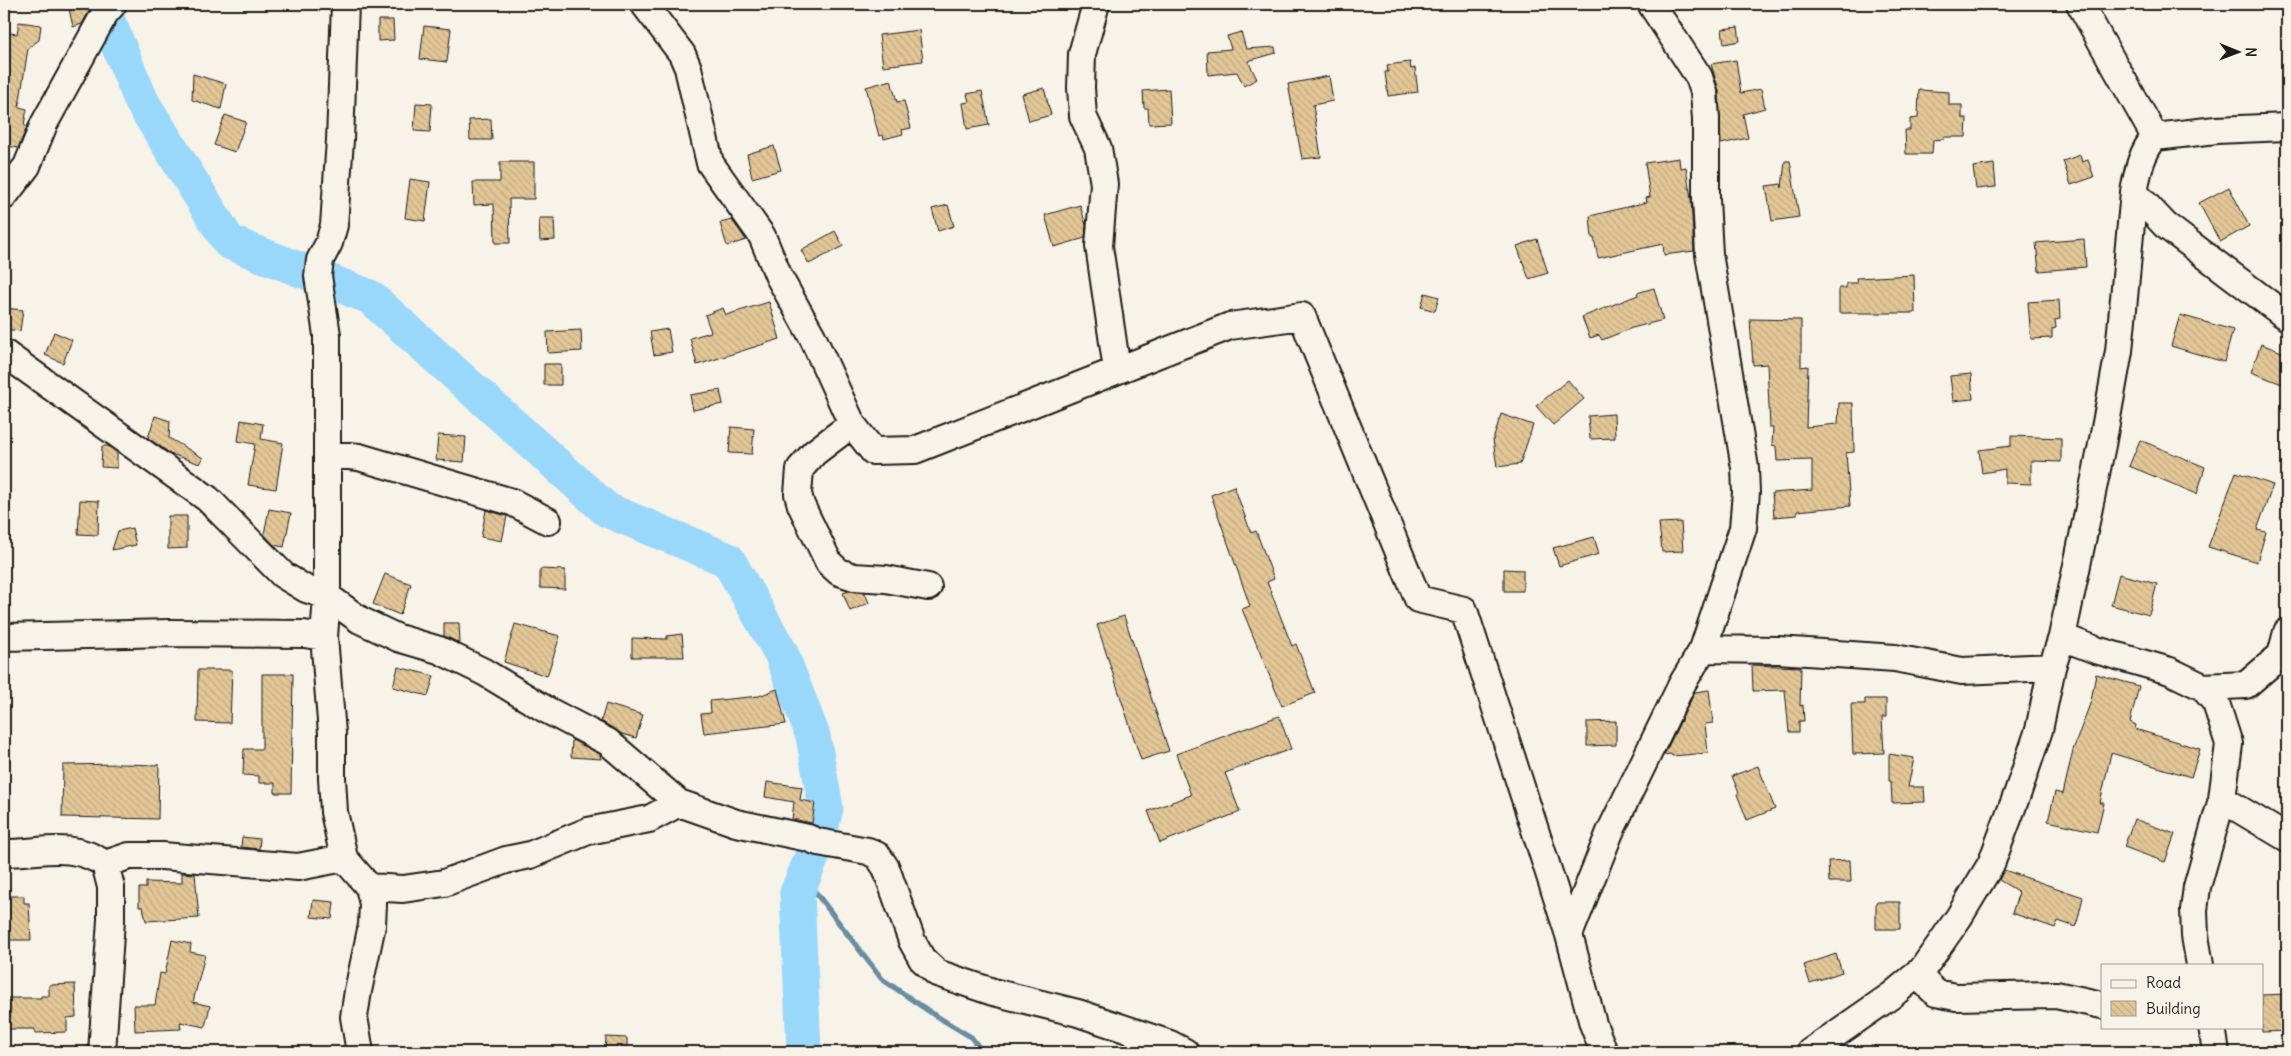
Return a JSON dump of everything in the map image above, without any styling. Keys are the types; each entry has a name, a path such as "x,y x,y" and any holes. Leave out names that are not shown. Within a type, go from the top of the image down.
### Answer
{"street":[{"path":"4,196 26,166 44,124 105,13 113,4"},
{"path":"345,4 340,140 334,225 329,243 320,260 318,276 327,335 327,596 324,637 332,733 334,812 344,858 369,887 373,904 372,924 354,1017 360,1052"},
{"path":"644,4 682,54 688,68 710,163 762,236 779,277 812,336 852,424 872,451 916,450 1230,326 1302,316 1418,600 1464,610 1569,935 1593,1024 1604,1052"},
{"path":"1096,4 1082,54 1081,88 1083,116 1098,148 1104,184 1098,246 1117,370"},
{"path":"1569,935 1610,832 1682,684 1703,649 1743,528 1746,492 1745,468 1709,254 1704,92 1699,77 1651,4"},
{"path":"2080,4 2155,137"},
{"path":"1810,1052 1892,995 1916,974 1959,916 1990,864 2039,730 2052,667 2062,636 2102,444 2119,351 2134,192 2138,169 2146,148 2155,137 2216,130 2287,127"},
{"path":"2134,192 2165,225 2287,318"},
{"path":"4,353 208,499 283,575 306,589 327,596 360,620 398,638 439,650 484,672 545,709 608,742 679,803 736,823 808,838 818,842 868,851 878,856 886,868 912,941 922,959 937,973 993,992 1078,1013 1170,1044 1186,1052"},
{"path":"852,424 814,453 800,469 798,494 804,512 829,563 839,572 854,577 886,579 928,587"},
{"path":"328,454 359,457 512,502 548,521"},
{"path":"2203,687 2246,685 2281,655 2287,632"},
{"path":"4,637 170,633 304,634 324,637"},
{"path":"2062,636 2096,650 2170,671 2203,687 2216,703 2229,744 2222,799 2197,887 2194,910 2195,936 2200,964"},
{"path":"1703,649 1778,650 1894,658 1962,671 2052,667"},
{"path":"2222,799 2287,838"},
{"path":"369,887 403,889 444,883 506,860 530,855 588,831 649,818 679,803"},
{"path":"4,853 63,849 90,854 105,864 111,888 111,920 102,1052"},
{"path":"105,864 129,856 162,856 298,867 344,858"},
{"path":"1916,974 1936,993 1956,997 2056,995 2101,1005"},
{"path":"2212,1028 2216,1052"}],"building":[{"path":"68,4 93,4 82,24 73,27"},
{"path":"378,20 393,20 394,40 378,41"},
{"path":"19,22 41,25 39,40 28,48 19,107 27,109 24,125 27,127 18,148 4,145 4,32 17,34"},
{"path":"424,26 451,29 447,62 420,59"},
{"path":"1738,27 1740,41 1724,44 1722,29"},
{"path":"919,30 923,61 883,66 879,35"},
{"path":"1241,32 1246,49 1275,47 1276,53 1248,61 1257,79 1244,86 1237,72 1208,75 1207,51 1231,49 1227,36"},
{"path":"1736,60 1741,93 1761,89 1765,108 1743,114 1748,138 1721,144 1719,91 1711,64"},
{"path":"1410,62 1411,69 1415,68 1418,92 1388,96 1385,72 1388,72 1387,65"},
{"path":"193,74 226,84 221,109 192,100"},
{"path":"1329,76 1333,101 1313,105 1321,157 1302,159 1288,84"},
{"path":"891,80 897,102 904,101 911,128 902,130 903,134 884,139 883,135 879,136 866,87"},
{"path":"1044,88 1051,115 1029,121 1022,94"},
{"path":"1169,89 1171,123 1149,124 1148,108 1144,108 1143,91"},
{"path":"1919,90 1949,92 1949,105 1962,105 1962,118 1967,118 1966,137 1944,137 1944,139 1933,140 1932,154 1906,154 1905,130 1910,130 1910,119 1918,118"},
{"path":"982,91 989,125 967,129 963,103 969,102 967,94"},
{"path":"416,103 432,104 430,132 414,131"},
{"path":"225,115 246,122 235,152 214,145"},
{"path":"491,119 492,140 470,140 469,120"},
{"path":"774,146 781,170 752,178 747,154"},
{"path":"2080,155 2082,162 2088,160 2094,177 2071,185 2063,161"},
{"path":"1679,158 1680,168 1686,167 1691,199 1694,251 1664,255 1663,244 1598,258 1594,238 1592,238 1590,216 1647,202 1646,198 1650,197 1645,163"},
{"path":"1785,161 1790,161 1799,217 1772,221 1766,186 1781,184 1782,188"},
{"path":"500,162 534,162 534,199 509,199 510,243 495,243 494,204 474,205 473,182 500,182"},
{"path":"1994,164 1996,187 1976,189 1973,167"},
{"path":"410,179 430,182 425,221 405,218"},
{"path":"2229,187 2249,226 2220,242 2199,203"},
{"path":"948,205 954,226 938,231 932,209"},
{"path":"1080,205 1086,225 1085,238 1054,247 1045,215"},
{"path":"539,218 554,218 555,240 540,241"},
{"path":"732,220 746,240 727,246 720,223"},
{"path":"835,231 843,246 809,264 801,250"},
{"path":"1537,239 1548,273 1529,279 1517,246"},
{"path":"2084,239 2086,267 2039,271 2036,243"},
{"path":"1914,275 1915,313 1839,313 1839,288 1846,288 1846,283 1857,283 1856,278"},
{"path":"1654,288 1663,320 1632,328 1602,340 1599,335 1590,338 1582,317 1638,295 1637,293"},
{"path":"1425,293 1439,297 1435,311 1421,307"},
{"path":"2059,300 2060,319 2055,320 2056,328 2052,329 2052,338 2031,339 2028,302"},
{"path":"769,302 780,339 697,365 690,338 711,332 705,315 723,308 726,315"},
{"path":"4,308 23,310 20,331 4,329"},
{"path":"2180,315 2233,330 2224,362 2171,346"},
{"path":"1750,319 1801,320 1801,367 1808,366 1806,427 1838,424 1839,403 1853,403 1854,452 1846,453 1850,506 1797,511 1797,515 1774,517 1772,493 1812,490 1812,460 1777,461 1776,446 1772,445 1773,428 1770,428 1767,364 1753,365"},
{"path":"668,329 672,352 654,355 650,332"},
{"path":"581,330 582,351 548,353 547,332"},
{"path":"54,332 72,340 63,363 45,355"},
{"path":"2261,344 2287,354 2287,386 2251,372"},
{"path":"544,364 561,364 561,385 544,385"},
{"path":"1971,374 1973,399 1953,401 1950,376"},
{"path":"1568,380 1584,399 1553,425 1536,406"},
{"path":"720,390 723,404 693,410 690,395"},
{"path":"1501,414 1533,425 1520,464 1497,467 1493,440"},
{"path":"1614,414 1615,438 1590,439 1588,416"},
{"path":"155,416 170,421 169,438 203,458 200,464 171,454 148,438"},
{"path":"241,420 263,424 261,439 283,443 276,489 248,485 255,444 238,441"},
{"path":"731,427 754,429 752,454 729,453"},
{"path":"438,435 466,437 464,462 436,460"},
{"path":"2011,436 2061,438 2061,462 2031,461 2031,484 2005,483 2005,469 1982,473 1979,450 2011,446"},
{"path":"2140,440 2205,467 2197,494 2129,466"},
{"path":"102,446 108,446 117,453 117,468 101,467"},
{"path":"2236,472 2273,485 2257,530 2266,532 2257,562 2208,547"},
{"path":"1234,486 1251,533 1256,531 1274,579 1267,582 1292,646 1296,644 1315,693 1282,706 1242,609 1250,606 1211,495"},
{"path":"80,500 99,501 98,535 78,534"},
{"path":"269,509 291,513 284,547 274,545 264,534"},
{"path":"486,510 507,516 502,541 481,537"},
{"path":"168,516 187,516 187,548 168,549"},
{"path":"1681,522 1683,551 1662,552 1659,523"},
{"path":"132,528 136,545 112,550 118,531"},
{"path":"1594,537 1599,554 1559,566 1553,548"},
{"path":"540,569 565,570 565,589 540,588"},
{"path":"1504,569 1523,570 1523,591 1504,591"},
{"path":"385,574 411,584 400,615 373,604"},
{"path":"2119,574 2157,584 2149,615 2111,605"},
{"path":"849,591 865,593 869,603 850,611 843,593"},
{"path":"1124,616 1169,751 1141,760 1097,625"},
{"path":"444,623 459,623 460,643 444,636"},
{"path":"515,624 560,636 547,676 504,662"},
{"path":"682,634 684,657 632,657 632,638 667,639 667,636"},
{"path":"1752,665 1801,667 1800,706 1803,705 1804,721 1799,721 1799,732 1789,732 1785,690 1753,691"},
{"path":"398,667 434,676 428,696 393,687"},
{"path":"198,670 232,670 230,723 197,722"},
{"path":"262,674 293,674 291,793 275,793 275,783 259,783 259,776 243,775 244,749 262,749"},
{"path":"2096,674 2139,686 2130,722 2136,725 2135,729 2200,749 2191,777 2111,753 2100,803 2104,803 2097,832 2048,821 2055,792 2063,794 2073,750 2091,701"},
{"path":"777,689 786,724 704,733 701,714 711,713 710,701 759,696"},
{"path":"1709,690 1713,723 1705,724 1708,753 1664,755 1695,692"},
{"path":"1865,699 1886,699 1886,717 1882,717 1884,753 1853,754 1851,704 1865,704"},
{"path":"606,704 643,715 636,738 622,734 601,721"},
{"path":"1279,716 1291,749 1225,773 1240,812 1160,843 1148,811 1191,795 1176,754"},
{"path":"1616,721 1616,745 1587,746 1587,722"},
{"path":"572,740 600,754 601,759 571,757"},
{"path":"1889,754 1914,758 1908,787 1924,787 1925,802 1892,803 1891,781 1889,781"},
{"path":"63,765 159,765 158,819 62,817"},
{"path":"1758,766 1775,809 1747,820 1732,776"},
{"path":"767,782 802,787 800,800 815,803 812,823 792,819 794,802 765,797"},
{"path":"2134,819 2175,834 2165,862 2124,847"},
{"path":"242,837 260,839 259,849 241,847"},
{"path":"1850,860 1851,882 1829,882 1828,861"},
{"path":"2004,870 2083,897 2076,927 2058,921 2055,928 2012,913 2019,892 1999,880"},
{"path":"182,873 195,874 199,918 146,921 143,907 139,907 139,888 146,888 146,882 182,883"},
{"path":"4,896 24,896 24,903 29,903 31,940 4,940"},
{"path":"313,900 334,902 332,919 311,917"},
{"path":"1876,902 1900,902 1900,929 1876,929"},
{"path":"172,940 191,944 190,952 205,955 193,1002 210,1006 205,1027 180,1022 181,1029 135,1031 134,1005 155,1005 160,973 165,974"},
{"path":"1836,954 1842,972 1810,983 1804,965"},
{"path":"75,984 76,1017 67,1018 67,1032 35,1033 35,1029 4,1029 4,998 41,998 41,996 49,996 49,985"},
{"path":"2287,994 2287,1031 2262,1032 2262,1028 2264,1028 2264,995"},
{"path":"606,1037 627,1038 627,1052 605,1052"}],"waterway":[{"path":"101,4 142,102 229,242 370,297 607,510 728,560 781,653 813,736 826,808 818,842 797,893 804,1052"},
{"path":"803,876 882,979 971,1037 982,1052"}]}
